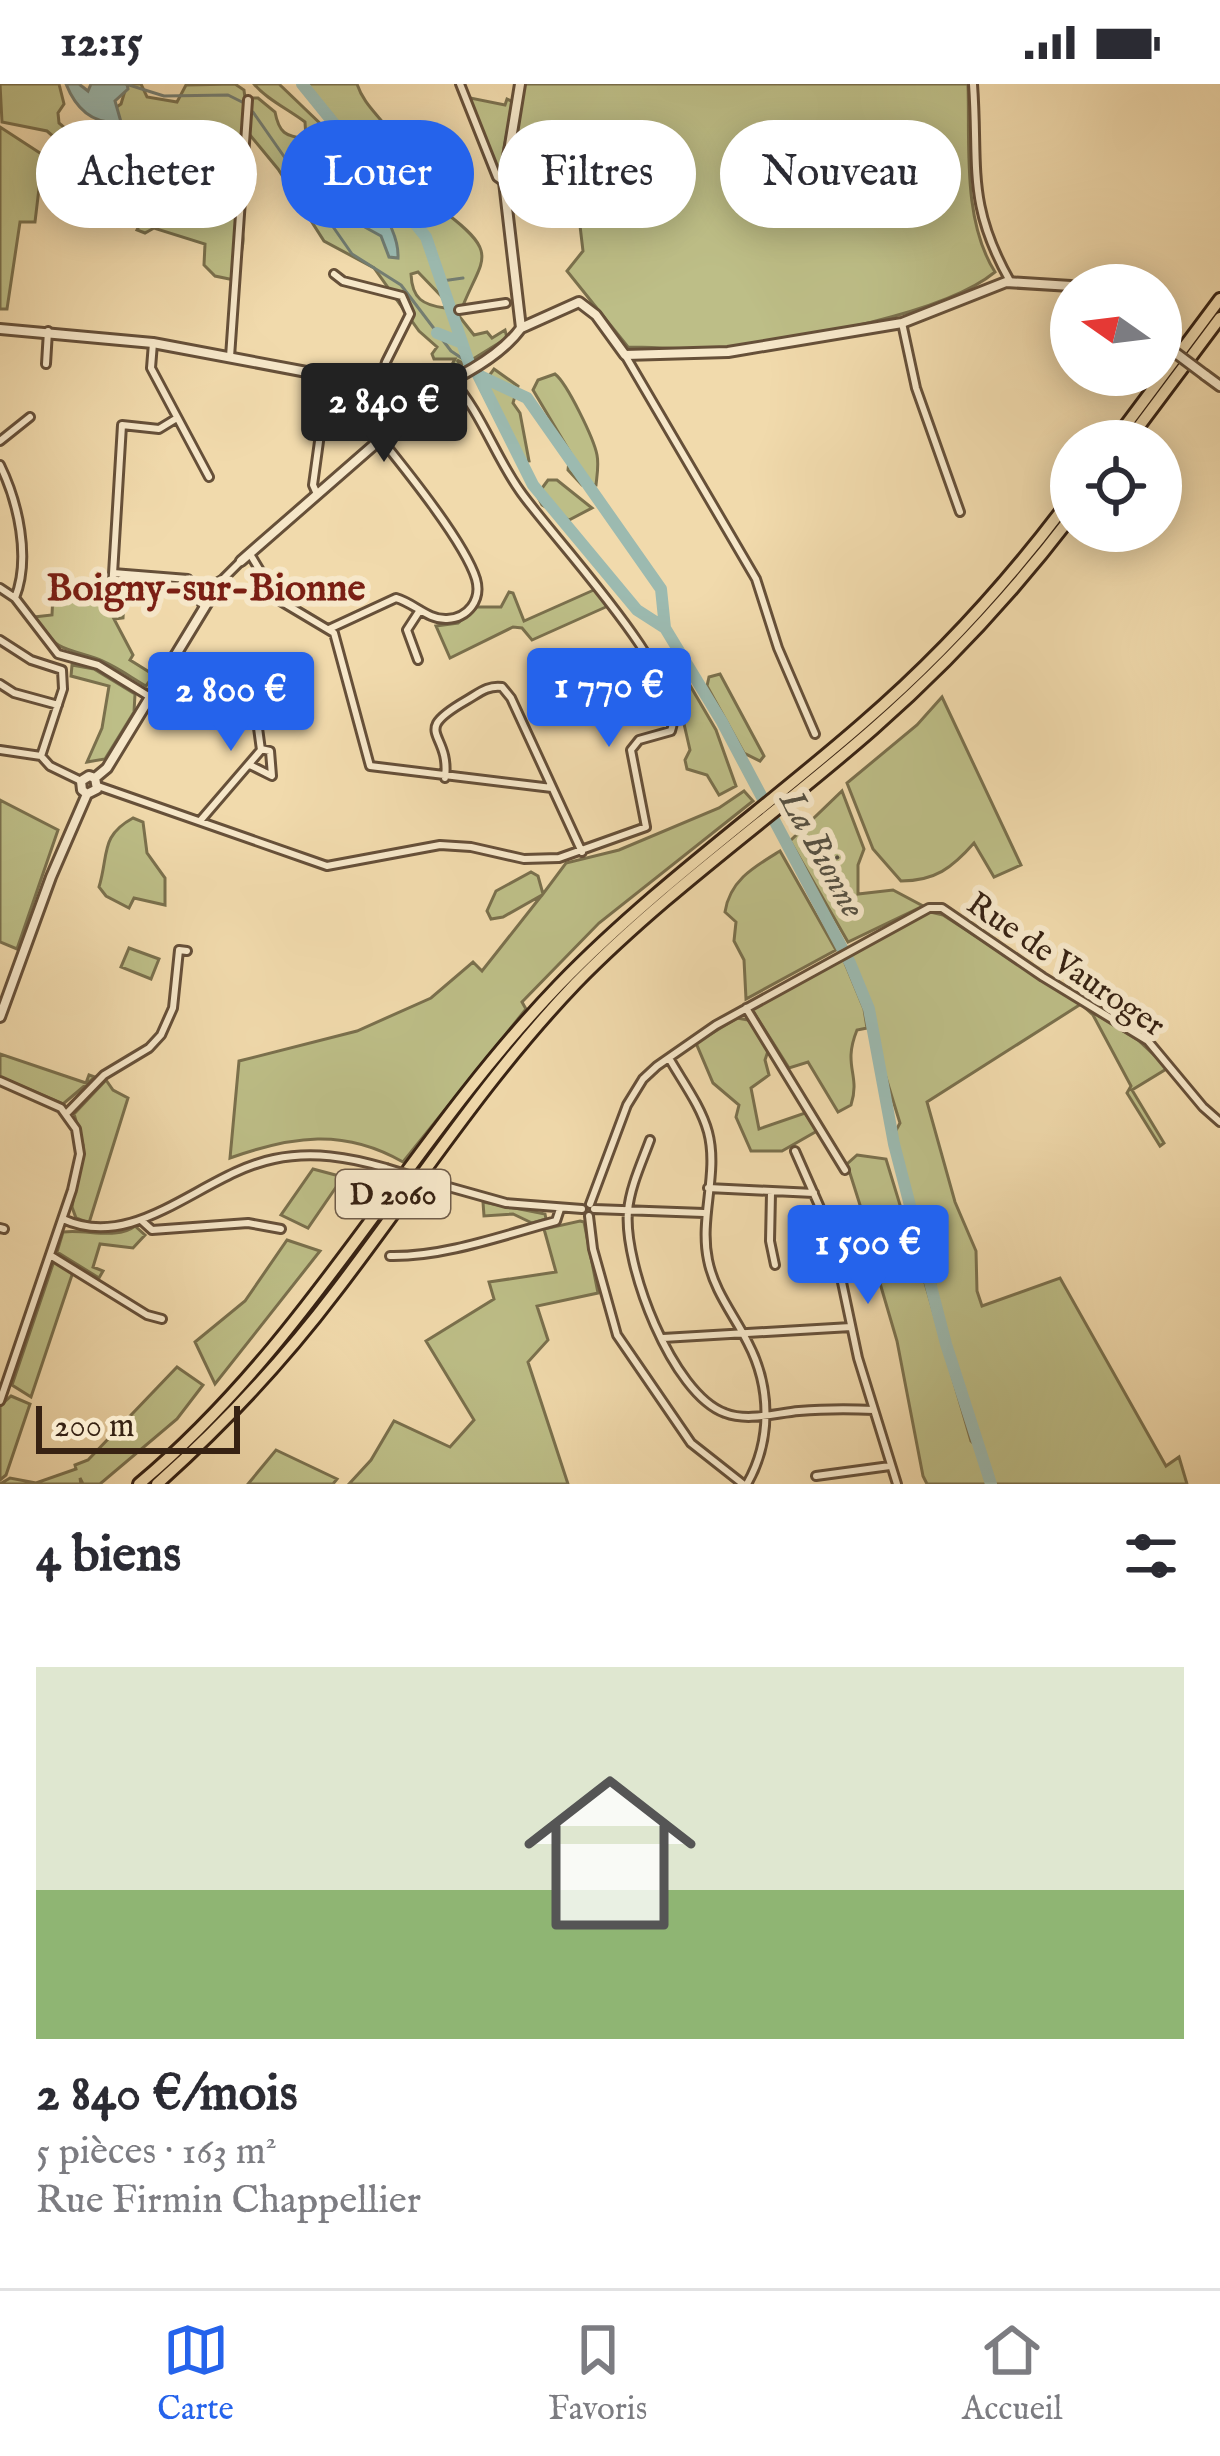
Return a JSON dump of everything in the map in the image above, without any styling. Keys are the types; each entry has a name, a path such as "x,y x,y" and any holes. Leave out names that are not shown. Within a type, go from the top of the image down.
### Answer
{"highway":[{"path":"1130,420 1220,299"},
{"path":"1144,420 1220,318"},
{"name":"D 2060","path":"139,1484 268,1357 501,1051 557,988 773,804 940,652 1050,523"},
{"name":"D 2060","path":"773,804 872,730 947,660 1050,543"},
{"name":"D 2060","path":"157,1484 249,1394 308,1326 528,1036 650,907"}],"street":[{"path":"460,84 498,178"},
{"path":"514,120 520,84"},
{"path":"973,84 978,204 994,252 1010,281"},
{"path":"230,357 248,100"},
{"path":"507,228 512,302 521,328"},
{"path":"334,274 402,296 410,314 377,391"},
{"path":"625,355 728,352 902,322 984,287 1010,281 1050,284"},
{"path":"459,310 512,302"},
{"path":"0,329 153,343 328,376 410,399 466,371 521,328 579,302 596,315 625,355 756,579 778,647 815,734"},
{"path":"902,322 916,388 960,512"},
{"path":"46,364 48,332"},
{"path":"153,343 152,368 209,476"},
{"path":"1182,358 1220,386"},
{"path":"317,494 314,485 328,376"},
{"path":"81,781 89,776 327,866 440,845 538,860 582,852 646,827 631,750 640,740 671,730 674,718 657,674 621,617 511,476 463,392 451,380"},
{"path":"0,1017 87,794 220,582 381,439 407,413 410,399"},
{"path":"0,441 30,417"},
{"path":"111,607 122,425 159,429 177,418"},
{"path":"329,629 396,598 436,618 456,618 472,607 477,588 470,568 381,439"},
{"path":"0,465 14,496 19,524 15,598"},
{"path":"250,553 277,599 334,634 370,766 552,788"},
{"path":"113,573 188,579 204,607"},
{"path":"0,588 15,598 58,654 98,665 150,697"},
{"path":"418,660 407,630 420,610"},
{"path":"0,640 31,660 62,670 58,706 40,755"},
{"path":"0,684 58,706"},
{"path":"200,821 261,749 252,684"},
{"path":"445,778 436,720 498,685 511,698 582,852"},
{"path":"250,765 272,776 270,752 261,749"},
{"path":"0,750 40,755 50,766 81,781"},
{"path":"81,781 87,794"},
{"name":"Rue de Vauroger","path":"746,1008 929,908 942,908 1148,1041 1220,1122"},
{"path":"67,1113 104,1075 149,1048 161,1035 173,1007 179,950 188,951"},
{"path":"668,1058 708,1131 710,1269 761,1376 766,1414 763,1445 745,1484 691,1443 617,1335 597,1266 589,1209 632,1094 668,1058 746,1008 845,1170"},
{"path":"0,1082 50,1100 67,1113 76,1129 80,1154 63,1219 0,1401"},
{"path":"650,1140 628,1208 632,1263 676,1364 713,1407 732,1415 874,1410"},
{"path":"795,1151 839,1261 850,1327 897,1484"},
{"path":"63,1219 98,1229 141,1220 234,1172 275,1159 338,1156 506,1203 706,1213"},
{"path":"708,1188 814,1193"},
{"path":"771,1192 770,1241 775,1265"},
{"path":"390,1256 526,1229 558,1219 560,1209"},
{"path":"141,1220 152,1230 248,1223 281,1229"},
{"path":"50,1255 147,1315 162,1319"},
{"path":"662,1339 850,1327"},
{"path":"816,1476 890,1466"}],"green space":[{"path":"0,84 59,84 64,104 59,120 36,120 36,129 2,122"},
{"path":"127,84 141,84 147,97 177,102 186,85 235,84 244,90 245,98 258,98 275,112 281,128 281,174 257,144 257,120 114,120 112,110 121,104"},
{"path":"254,84 279,84 317,120 302,120"},
{"path":"304,84 357,84 380,120 333,120"},
{"path":"524,84 968,84 972,205 995,272 942,301 831,331 718,348 628,347 567,271 583,251 580,228 696,228 696,120 519,120"},
{"path":"465,90 470,98 505,105 507,99 513,102 510,120 498,120 496,168"},
{"path":"0,127 36,150 36,214 35,222 20,222 7,309 0,309"},
{"path":"154,228 241,228 243,243 234,280 215,276 204,265 205,244"},
{"path":"316,228 464,228 481,250 482,260 459,316 474,335 487,332 492,338 505,330 507,338 465,364 457,360 464,369 448,377 438,375 449,370 455,359 434,359 437,347 419,331 374,268 324,241","holes":["418,272 444,299 445,308 420,299 411,274"]},
{"path":"494,369 518,386 513,403 520,413 529,461 518,462 480,388"},
{"path":"555,374 573,399 595,447 596,485 582,485 568,470 570,452 533,390 538,380"},
{"path":"548,480 557,480 592,508 569,520 542,505 537,495"},
{"path":"596,589 608,606 532,640 522,628 513,627 450,658 436,626 458,623 477,607 501,607 509,592 524,621"},
{"path":"53,594 124,600 123,618 114,619 133,655 130,660 154,675 146,686 108,664 55,643 34,617 52,615"},
{"path":"72,665 94,669 135,694 134,712 105,759 87,762 102,728 109,686 71,676"},
{"path":"720,674 764,756 760,761 744,753 707,686 709,677"},
{"path":"688,682 716,730 736,786 719,795 707,775 687,769 690,750 676,689"},
{"path":"942,697 1021,865 994,877 974,843 942,871 901,881 873,849 847,783 917,725"},
{"path":"744,791 753,801 599,923 522,1002 526,1009 403,1162 360,1144 318,1139 230,1158 239,1061 357,1031 431,998 473,962 482,971 542,895 491,919 487,911 496,891 531,872 538,876 543,894 566,863 619,850 719,808"},
{"path":"842,791 864,849 858,865 858,894 893,890 923,906 848,942 790,841"},
{"path":"0,800 58,830 17,949 0,942"},
{"path":"133,818 143,822 147,853 165,878 165,905 134,898 129,908 99,887 110,839"},
{"path":"780,851 836,950 746,999 744,960 734,941 736,922 725,912 738,883"},
{"path":"922,910 943,915 1081,1004 927,1102 955,1202 976,1251 982,1306 1060,1278 1166,1466 1179,1457 1187,1484 927,1484 923,1476 897,1341 877,1273 919,1262 971,1441 976,1446 981,1442 946,1344 926,1238 935,1227 933,1217 917,1224 894,1134 900,1123 848,954"},
{"path":"129,948 159,959 151,979 121,967"},
{"path":"842,956 867,1028 857,1030 853,1043 851,1105 838,1112 808,1062 789,1068 751,1008"},
{"path":"1083,1006 1138,1040 1168,1068 1132,1090 1164,1143 1160,1146 1127,1093 1131,1086 1093,1015"},
{"path":"737,1018 748,1020 770,1045 765,1060 769,1075 751,1088 759,1129 805,1113 817,1131 782,1151 751,1151 736,1117 739,1105 713,1083 696,1043"},
{"path":"0,1054 86,1083 89,1075 95,1077 63,1104 0,1077"},
{"path":"106,1080 128,1098 89,1223 76,1218 72,1207 83,1145 74,1114"},
{"path":"857,1155 886,1159 915,1254 880,1268 847,1164"},
{"path":"313,1169 343,1177 308,1228 281,1215"},
{"path":"483,1202 545,1214 546,1219 532,1223 513,1214 484,1216"},
{"path":"584,1222 598,1293 537,1306 548,1340 528,1362 568,1484 349,1484 371,1460 394,1421 450,1447 474,1420 426,1341 494,1299 489,1282 556,1272 544,1229"},
{"path":"135,1226 145,1235 133,1248 100,1244 93,1267 103,1271 99,1278 57,1252 63,1232 111,1233"},
{"path":"287,1240 320,1251 215,1384 195,1342 245,1301"},
{"path":"54,1261 73,1272 31,1397 12,1385"},
{"path":"177,1367 203,1385 177,1419 100,1484 83,1484 80,1478 81,1484 0,1484 10,1478 36,1483 76,1469"},
{"path":"11,1396 30,1404 6,1475 0,1480 0,1406"},
{"path":"276,1450 337,1479 333,1484 248,1484"}],"water":[{"path":"66,84 79,84 88,91 91,84 127,84 128,89 115,101 120,120 100,120 75,101"},
{"path":"366,228 391,228 398,258 389,257 381,236"}],"waterway":[{"path":"126,84 164,96 228,95 242,102"},
{"name":"La Bionne","path":"302,84 426,237 469,363 533,485 637,610 665,628 722,722 850,963 869,1009 894,1144 946,1344 991,1484"},
{"path":"253,112 352,254 401,285 451,351 469,363"},
{"path":"442,281 463,278"},
{"path":"437,333 462,343"},
{"path":"478,375 527,398 661,589 665,628"}],"district":[{"name":"Boigny-sur-Bionne","path":"206,586"}]}
